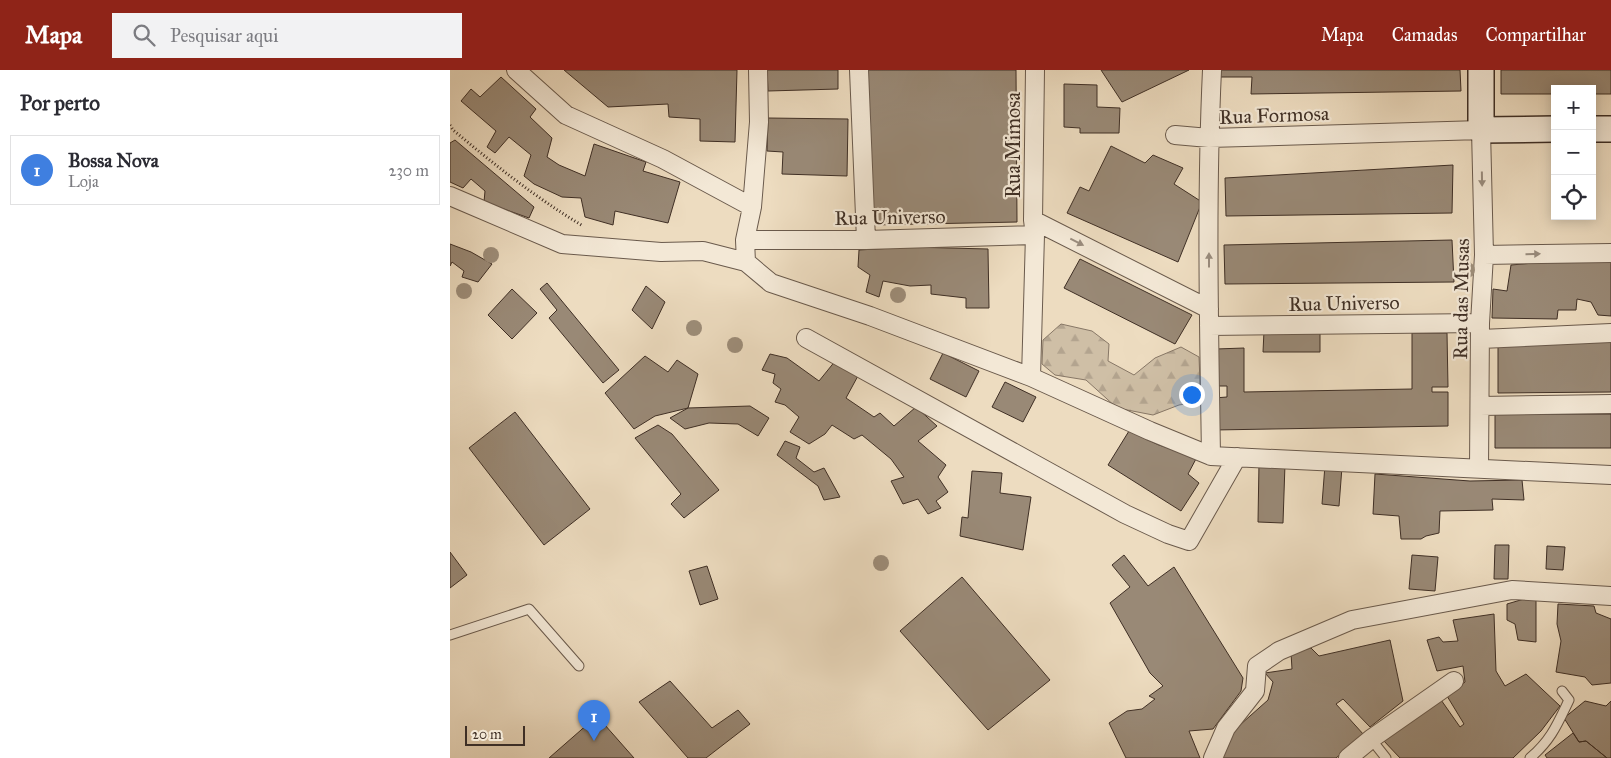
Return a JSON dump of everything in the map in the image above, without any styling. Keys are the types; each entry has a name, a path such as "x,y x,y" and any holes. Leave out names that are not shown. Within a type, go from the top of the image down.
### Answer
{"street":[{"path":"516,70 566,115 663,159 752,207"},
{"path":"746,262 745,240 752,207 755,150 759,122 758,70"},
{"path":"859,70 866,240"},
{"name":"Rua Mimosa","path":"1031,377 1035,70"},
{"path":"1175,135 1209,138 1212,70"},
{"path":"1481,70 1481,130 1551,130"},
{"path":"1596,129 1611,129"},
{"name":"Rua Formosa","path":"1211,456 1209,138 1481,130"},
{"name":"Rua das Musas","path":"1479,468 1480,331 1484,255 1481,130"},
{"path":"450,196 562,244 660,252 703,251 746,262 771,282 870,316 1031,377 1150,431 1211,456 1611,476"},
{"name":"Rua Universo","path":"745,240 866,240 1034,227 1209,317 1480,331 1611,333"},
{"path":"1484,255 1611,253"},
{"path":"806,338 1125,514 1168,534 1189,541 1237,457"},
{"path":"1480,406 1611,404"},
{"path":"1213,758 1226,728 1255,691 1257,666 1279,651 1352,620 1512,590 1611,596"},
{"path":"1348,758 1454,681"}],"lane":[{"path":"450,635 529,608 579,666"},
{"path":"1530,758 1543,747 1554,731 1569,700 1562,691"},
{"path":"1371,740 1386,758"}],"path":[{"path":"450,125 453,130 502,171 550,206 589,230"}],"green space":[{"path":"1061,324 1092,331 1109,344 1108,361 1134,375 1155,358 1181,347 1199,357 1200,383 1197,402 1179,405 1153,415 1117,408 1086,380 1055,375 1042,364 1043,340"}],"building":[{"path":"564,70 737,70 735,142 700,141 700,119 669,117 668,104 608,107"},
{"path":"767,70 838,70 838,89 768,91"},
{"path":"867,70 1016,70 1017,222 872,225"},
{"path":"1101,70 1189,70 1122,102"},
{"path":"1221,70 1460,70 1461,91 1251,94 1252,77 1220,77"},
{"path":"1501,70 1611,70 1611,94 1596,94 1596,85 1551,85 1551,94 1501,94"},
{"path":"501,77 536,109 530,117 552,138 547,157 559,165 585,176 594,144 646,162 643,171 680,182 668,223 615,211 613,225 585,217 581,198 562,197 534,184 524,176 531,155 509,137 495,153 487,147 496,131 461,101 471,89 480,97"},
{"path":"1064,84 1097,85 1097,107 1120,108 1119,133 1080,133 1080,128 1064,127"},
{"path":"768,118 848,119 847,176 782,174 783,152 767,151"},
{"path":"455,140 534,207 529,218 484,202 485,191 471,179 463,188 450,182 450,143"},
{"path":"1111,146 1145,163 1153,155 1183,168 1174,184 1202,202 1178,262 1067,213 1080,187 1089,191"},
{"path":"1453,165 1452,213 1226,216 1225,178"},
{"path":"1452,240 1454,282 1225,284 1224,245"},
{"path":"450,244 471,252 492,264 478,282 462,277 464,271 452,262 450,266"},
{"path":"910,247 988,249 989,308 966,308 966,298 931,294 931,285 910,286 883,281 879,297 866,292 870,275 858,267 859,250"},
{"path":"1080,259 1192,315 1175,344 1064,288"},
{"path":"1545,262 1611,262 1611,316 1598,315 1591,302 1577,299 1576,310 1558,310 1557,319 1492,318 1493,289 1507,291 1511,265"},
{"path":"547,283 619,370 603,383 549,318 557,310 540,289"},
{"path":"646,286 665,302 652,329 632,310"},
{"path":"512,289 537,313 512,339 488,315"},
{"path":"1320,330 1320,352 1263,352 1264,331"},
{"path":"1412,333 1447,333 1448,387 1432,387 1432,392 1448,392 1448,426 1214,430 1214,398 1227,397 1227,386 1217,386 1216,349 1244,348 1244,392 1412,389"},
{"path":"1611,340 1611,392 1498,393 1498,344"},
{"path":"943,353 979,371 966,397 930,379"},
{"path":"770,354 787,358 819,381 836,360 859,374 846,398 874,417 880,413 894,426 916,407 937,426 918,441 946,465 938,477 948,492 936,501 941,508 928,514 918,499 903,504 891,481 904,477 891,459 862,435 854,439 832,425 825,434 809,444 790,432 799,417 785,405 775,402 781,389 773,383 775,374 762,370"},
{"path":"645,356 668,372 677,360 698,374 688,408 655,416 634,429 605,393"},
{"path":"1005,382 1036,397 1023,422 992,407"},
{"path":"750,406 769,418 758,436 738,424 709,423 685,429 670,418 688,408"},
{"path":"515,412 590,509 544,545 469,448"},
{"path":"1495,414 1611,414 1611,448 1495,448"},
{"path":"658,425 672,434 719,490 684,518 671,504 681,494 635,438"},
{"path":"1129,431 1159,445 1197,457 1188,474 1199,483 1181,511 1108,465"},
{"path":"785,441 800,447 796,458 814,472 824,468 840,497 824,500 818,486 777,455"},
{"path":"1259,463 1285,464 1283,523 1258,522"},
{"path":"1325,465 1342,467 1339,506 1322,504"},
{"path":"972,471 1002,473 1000,493 1031,497 1023,550 960,536 962,517 968,518"},
{"path":"1375,474 1470,481 1522,480 1524,500 1492,499 1493,510 1440,511 1439,533 1421,539 1401,539 1399,516 1373,514"},
{"path":"1495,545 1509,545 1508,579 1494,579"},
{"path":"1547,546 1565,547 1563,570 1546,569"},
{"path":"450,552 467,575 450,588"},
{"path":"1124,555 1148,586 1174,567 1243,678 1241,691 1213,729 1189,731 1200,758 1126,758 1109,723 1127,711 1142,709 1155,699 1149,696 1163,686 1150,673 1110,603 1130,587 1112,565"},
{"path":"1412,555 1438,557 1435,591 1409,589"},
{"path":"707,566 718,599 700,605 689,571"},
{"path":"962,577 1050,680 988,730 900,631"},
{"path":"1524,599 1536,600 1536,642 1518,640 1515,624 1507,620 1507,604"},
{"path":"1558,604 1594,606 1596,613 1611,619 1611,683 1592,685 1585,677 1556,672 1561,641 1557,624"},
{"path":"1494,614 1496,671 1505,686 1526,674 1560,706 1541,731 1513,758 1400,758 1383,740 1439,697 1460,727 1464,724 1447,696 1465,682 1463,666 1437,671 1427,640 1439,637 1443,642 1458,641 1453,620"},
{"path":"1390,640 1403,701 1370,727 1343,699 1336,704 1364,735 1336,758 1222,758 1232,732 1268,700 1273,682 1265,673 1292,669 1291,653 1311,648 1319,656"},
{"path":"670,681 712,728 738,710 750,724 706,758 688,758 639,702"},
{"path":"1585,701 1606,706 1611,701 1611,758 1607,758 1586,741 1579,742 1564,718"},
{"path":"597,716 634,758 549,758"},
{"path":"1573,733 1579,742 1586,741 1607,758 1547,758 1545,755"}],"place":[{"name":"Bossa Nova","path":"594,741"}]}
